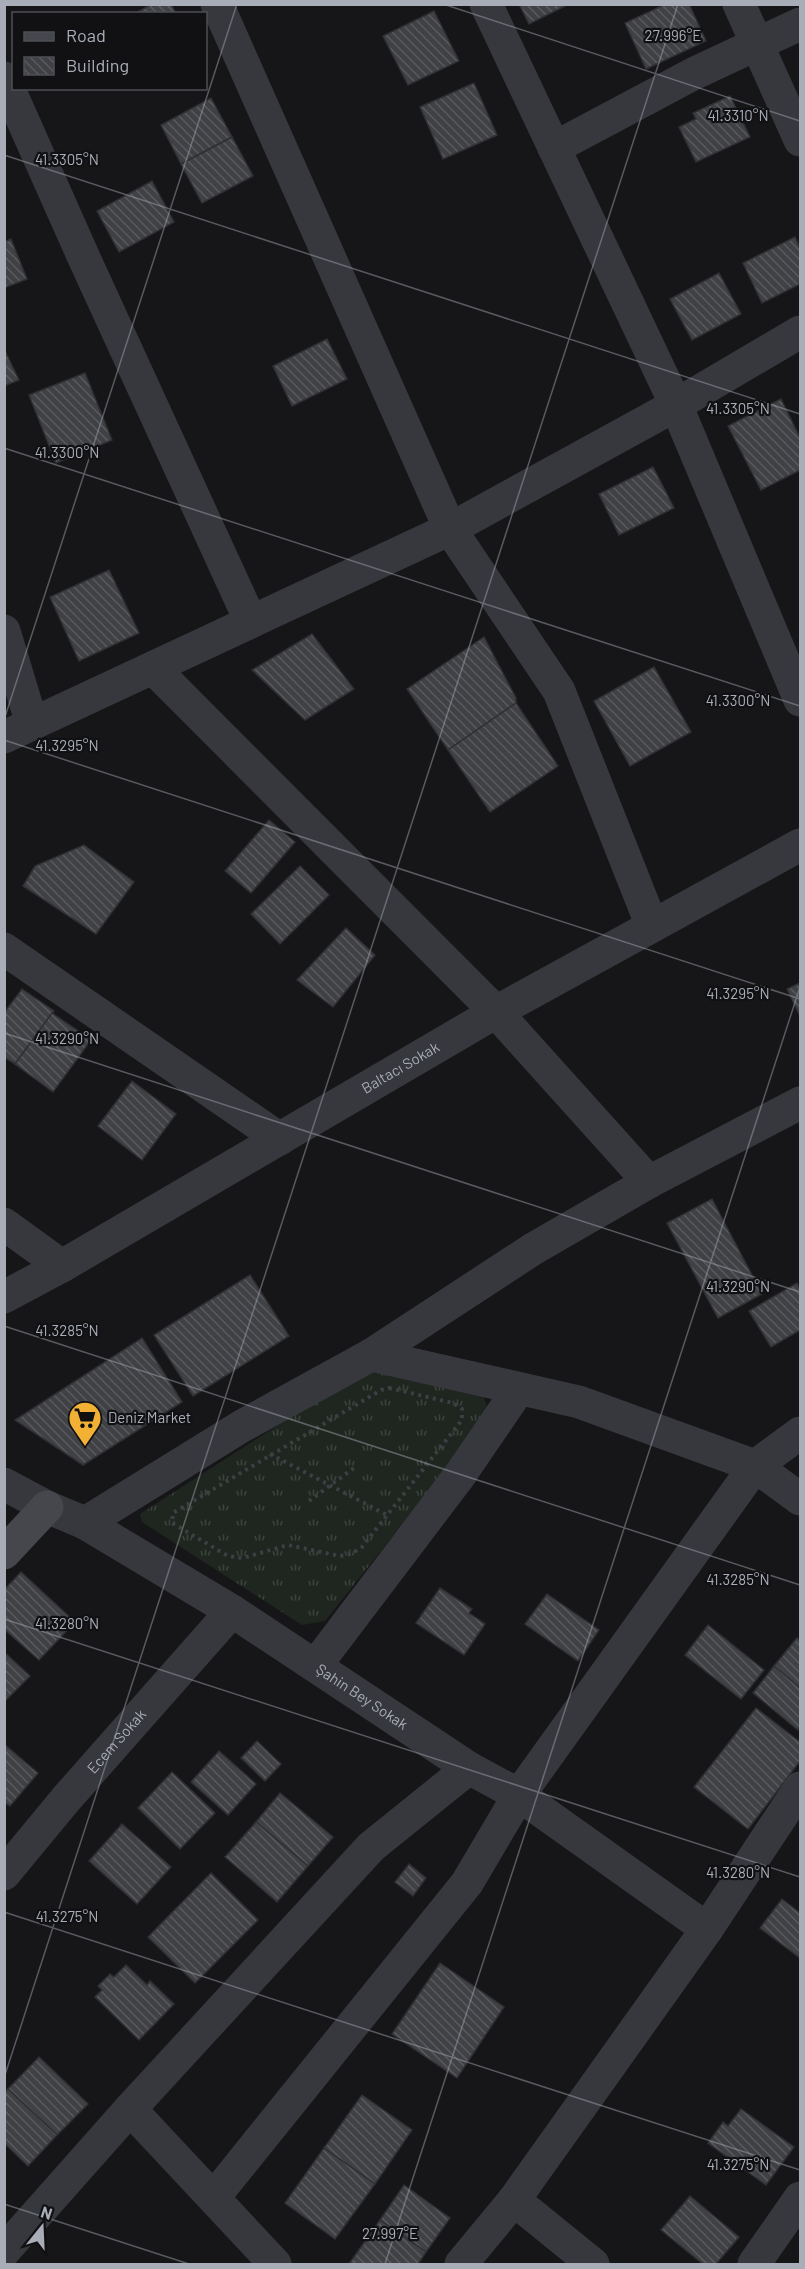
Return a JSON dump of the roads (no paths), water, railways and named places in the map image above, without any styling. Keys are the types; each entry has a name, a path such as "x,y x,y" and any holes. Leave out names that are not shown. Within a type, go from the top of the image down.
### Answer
{"street":[{"path":"217,4 450,529 559,691 652,926"},
{"path":"486,4 676,405 801,700"},
{"path":"739,4 801,140"},
{"path":"554,148 693,74 801,24"},
{"path":"4,78 251,622"},
{"path":"4,631 18,730 450,529 676,405 801,332"},
{"path":"153,668 496,1012 649,1182"},
{"name":"Baltacı Sokak","path":"4,1297 62,1266 496,1012 801,845"},
{"path":"4,949 280,1139"},
{"path":"85,1523 242,1426 371,1355 533,1250 649,1182 801,1103"},
{"path":"4,1224 62,1266"},
{"path":"371,1355 579,1402 755,1466 801,1498"},
{"path":"316,1665 460,1475 518,1390"},
{"path":"214,2197 467,1883 519,1796 755,1466 801,1433"},
{"name":"Şahin Bey Sokak","path":"4,1484 47,1507 85,1523 232,1611 469,1768 519,1796 707,1929"},
{"path":"4,1552 47,1507"},
{"name":"Ecem Sokak","path":"4,1874 66,1799 232,1611"},
{"path":"4,2251 130,2109 370,1847 469,1768"},
{"path":"461,2265 514,2200 707,1929 801,1788"},
{"path":"130,2109 275,2265"},
{"path":"754,2265 801,2199"},
{"path":"514,2200 593,2265"}],"place":[{"name":"Deniz Market","path":"85,1447"}]}
